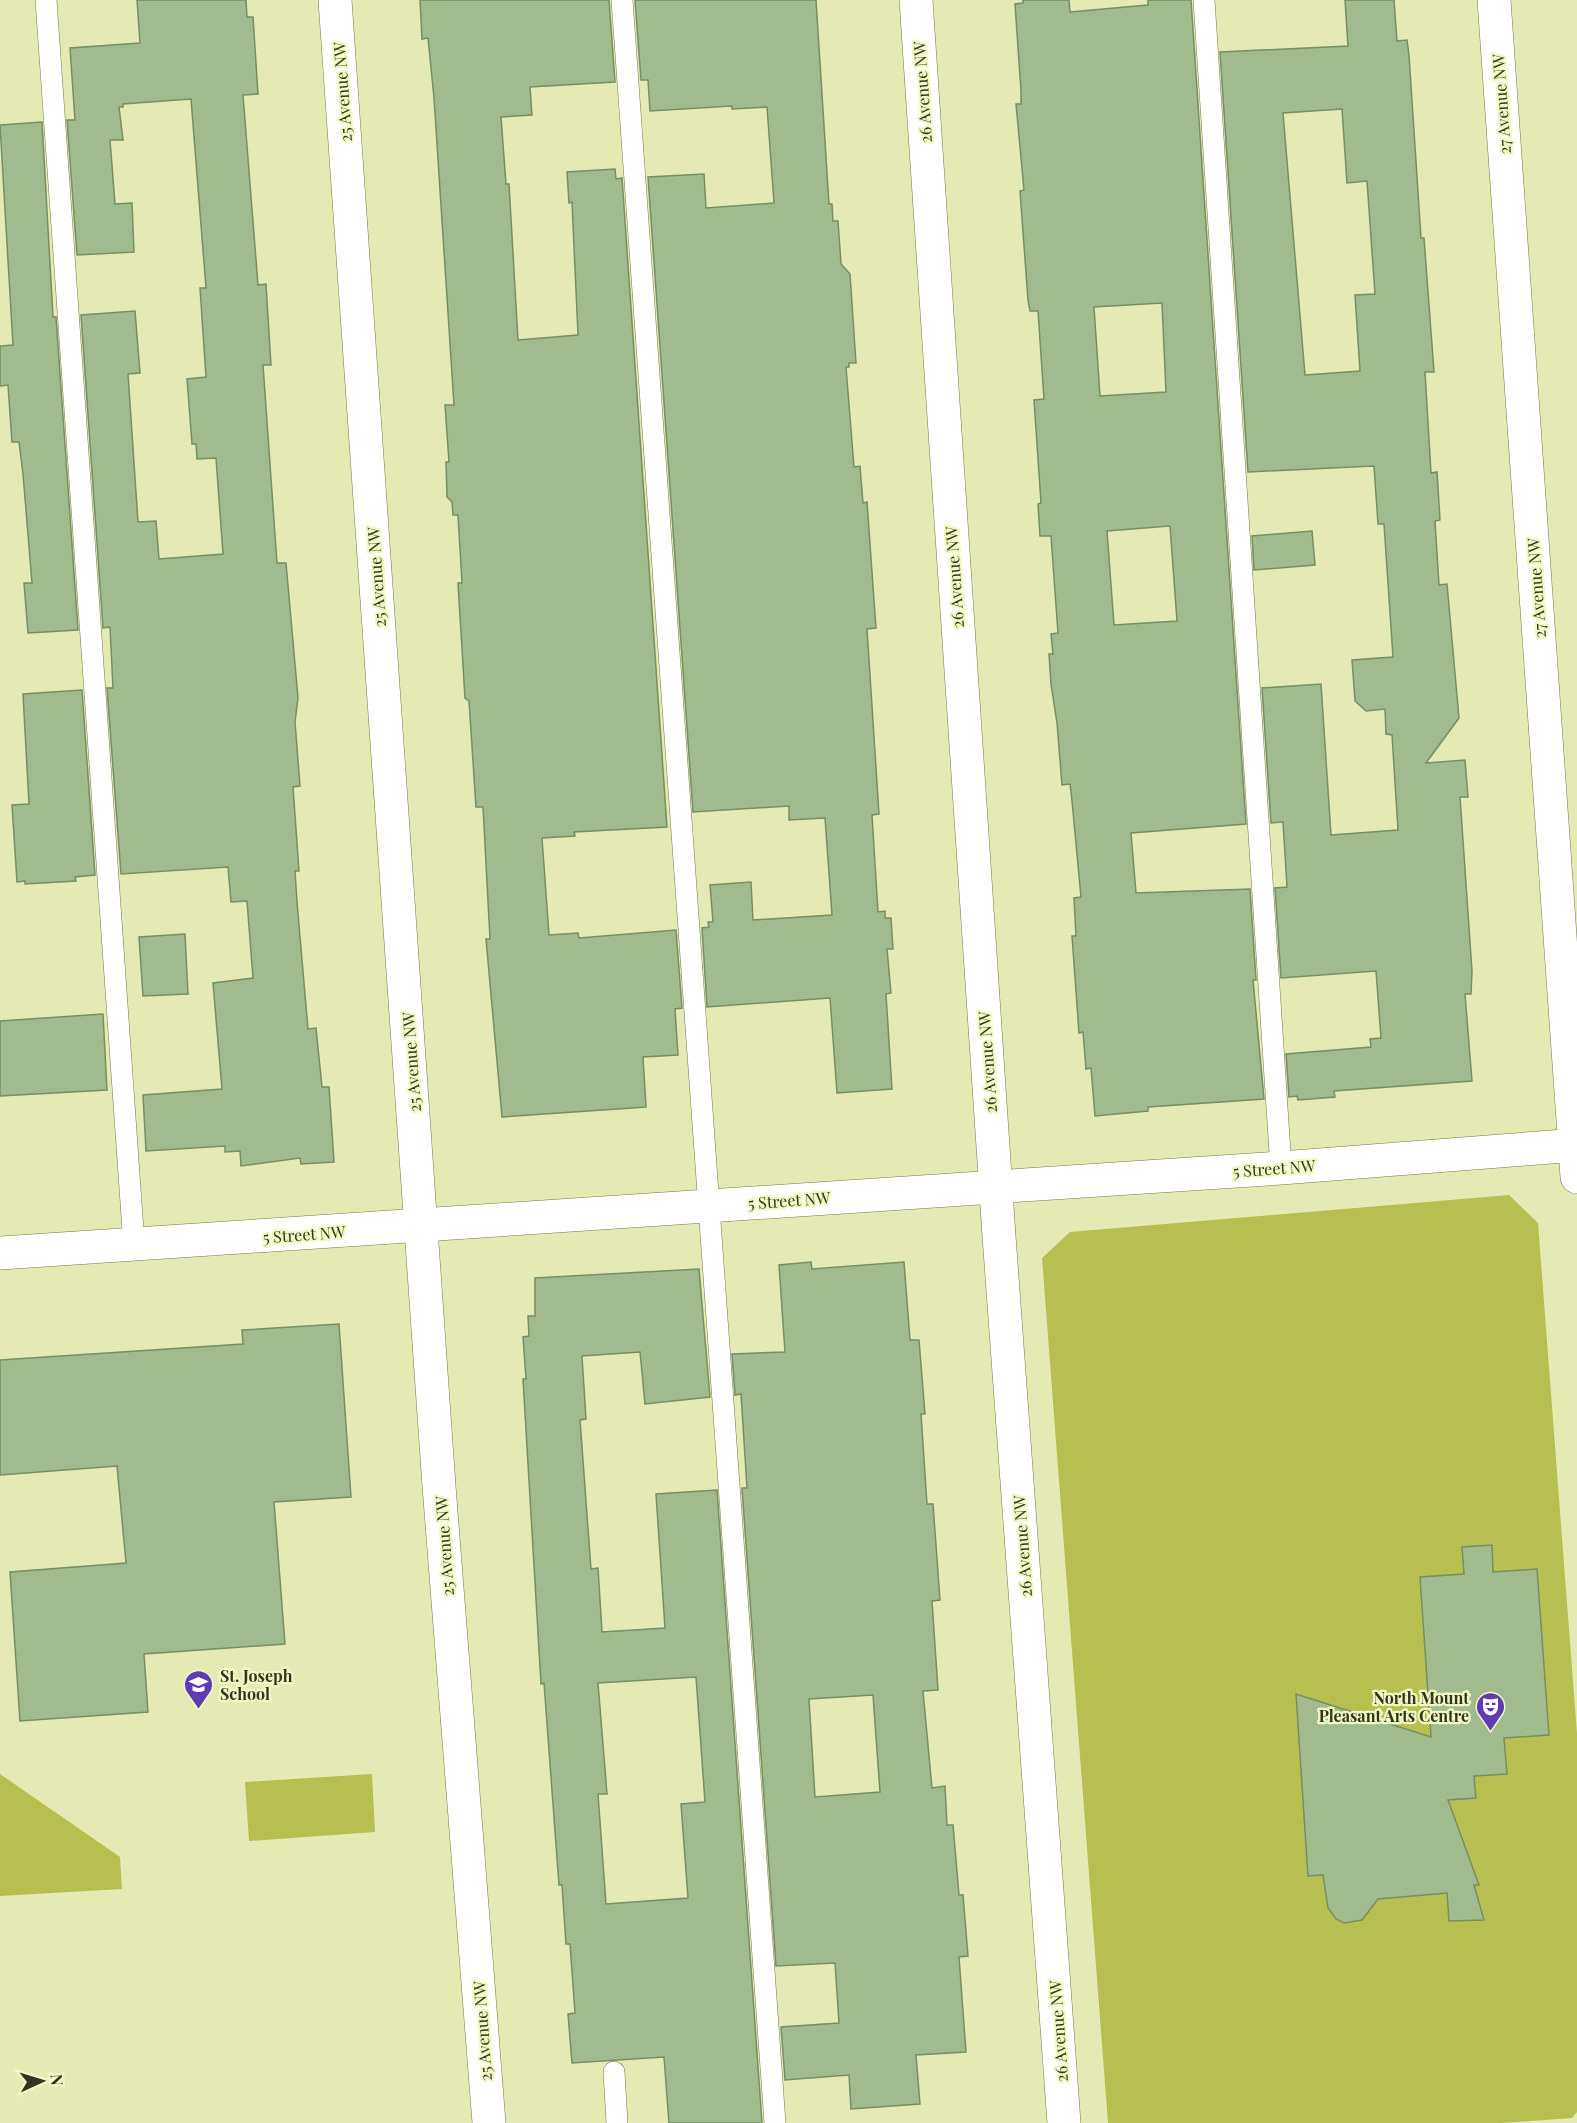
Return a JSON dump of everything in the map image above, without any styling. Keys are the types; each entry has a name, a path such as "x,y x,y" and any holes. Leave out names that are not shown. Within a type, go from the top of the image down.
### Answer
{"street":[{"name":"25 Avenue NW","path":"335,0 439,1486 489,2123"},
{"name":"26 Avenue NW","path":"915,0 996,1187 1064,2123"},
{"name":"27 Avenue NW","path":"1494,0 1576,1156"},
{"name":"5 Street NW","path":"0,1253 1281,1168 1576,1156"}],"lane":[{"path":"46,0 135,1245"},
{"path":"622,0 707,1205 775,2123"},
{"path":"1204,0 1281,1168"},
{"path":"614,2072 617,2123"}],"green space":[{"path":"1509,1195 1538,1223 1577,1734 1577,2112 1572,2118 1501,2123 1108,2123 1042,1258 1070,1232"},
{"path":"0,1774 120,1857 122,1889 0,1896"},
{"path":"372,1774 375,1832 249,1841 245,1782"}],"building":[{"path":"137,0 246,0 247,17 253,17 258,94 243,95 258,285 266,284 271,365 263,365 277,563 286,563 298,698 295,722 300,786 293,787 299,871 295,871 297,902 308,1029 316,1028 322,1087 329,1087 334,1162 301,1164 300,1158 241,1166 240,1151 225,1152 225,1146 146,1151 143,1095 222,1089 213,983 253,978 247,901 231,902 228,867 121,874 107,688 113,688 110,627 103,628 81,315 135,311 140,373 128,374 138,522 156,521 159,559 223,554 216,458 197,459 196,444 192,444 187,379 206,377 200,288 206,288 191,99 123,104 123,107 119,107 123,140 110,140 115,204 132,203 134,252 77,255 67,120 75,120 70,48 140,43"},
{"path":"420,0 609,0 615,82 530,87 532,115 501,117 506,184 509,184 518,340 578,335 572,202 569,203 567,172 615,169 616,179 622,178 667,827 574,832 575,836 542,838 549,935 578,933 579,938 676,930 682,1008 675,1009 678,1055 643,1057 646,1107 502,1117 486,939 490,939 483,807 476,807 469,701 465,698 458,583 462,583 458,515 453,515 452,502 447,497 446,462 449,462 445,405 454,405 434,98 428,38 422,39"},
{"path":"635,0 816,0 829,204 832,204 833,221 838,221 841,264 850,274 856,363 849,363 849,367 846,367 854,467 860,466 863,503 867,502 876,628 867,629 879,814 872,815 878,912 885,911 885,918 891,918 893,949 887,949 891,993 886,994 892,1089 837,1093 830,998 707,1007 702,928 709,927 708,922 713,922 710,885 751,882 753,920 832,915 825,818 789,820 789,806 693,812 648,177 704,174 706,208 774,203 767,107 732,109 732,106 650,111 648,80 641,80"},
{"path":"1023,0 1069,0 1070,12 1148,5 1148,0 1191,0 1246,824 1131,833 1136,893 1250,889 1256,980 1253,980 1264,1099 1148,1107 1148,1111 1095,1116 1091,1068 1086,1069 1083,1032 1079,1033 1072,936 1076,936 1074,898 1081,897 1072,801 1070,784 1062,785 1051,684 1049,654 1053,654 1051,634 1058,633 1051,536 1040,536 1038,504 1041,503 1034,400 1044,399 1038,311 1030,311 1028,300 1020,191 1024,190 1016,104 1021,104 1021,91 1015,4 1023,3","holes":["1162,303 1166,392 1100,396 1094,307","1170,526 1177,621 1114,625 1107,531"]},
{"path":"1345,0 1394,0 1397,41 1407,40 1409,55 1421,238 1424,238 1434,372 1425,372 1431,473 1437,472 1440,520 1435,521 1439,585 1447,584 1459,718 1426,763 1465,760 1468,797 1460,797 1472,971 1471,994 1465,994 1472,1081 1334,1091 1335,1097 1298,1100 1297,1096 1289,1097 1286,1054 1371,1047 1370,1039 1381,1038 1376,971 1281,978 1275,888 1287,887 1283,822 1271,823 1262,688 1321,684 1331,835 1398,830 1392,735 1386,734 1385,709 1366,711 1355,701 1352,660 1393,657 1384,524 1378,524 1374,466 1248,472 1220,52 1348,46","holes":["1342,109 1347,183 1367,181 1375,294 1355,295 1360,371 1305,375 1283,113"]},
{"path":"42,122 53,317 56,317 78,630 28,633 24,583 32,583 23,474 19,442 12,442 8,385 0,386 0,346 13,345 0,125"},
{"path":"1312,531 1315,565 1254,570 1252,536"},
{"path":"82,690 95,875 75,877 76,881 25,884 25,881 17,882 12,805 29,804 23,694"},
{"path":"185,934 188,994 143,996 139,937"},
{"path":"103,1014 107,1090 0,1096 0,1021"},
{"path":"811,1262 812,1269 904,1262 910,1340 919,1340 925,1414 921,1414 927,1504 933,1504 940,1600 932,1601 938,1690 923,1691 932,1788 945,1786 947,1825 953,1825 959,1895 963,1895 968,1956 959,1957 966,2052 916,2055 920,2104 851,2109 849,2075 785,2080 781,2027 839,2023 835,1963 776,1966 742,1488 747,1488 741,1394 735,1395 732,1354 785,1352 779,1265","holes":["873,1695 880,1792 815,1797 809,1699"]},
{"path":"699,1269 710,1397 645,1404 640,1352 582,1356 586,1419 580,1420 591,1569 598,1568 602,1632 665,1628 656,1494 717,1490 762,2123 669,2123 664,2057 572,2063 568,2014 575,2013 570,1944 566,1944 562,1885 559,1885 544,1683 541,1684 523,1379 526,1379 523,1337 529,1336 528,1316 535,1316 535,1278","holes":["696,1677 705,1802 681,1804 688,1898 606,1904 598,1794 607,1794 598,1683"]},
{"path":"339,1324 351,1497 274,1502 285,1644 144,1654 148,1712 20,1721 10,1572 126,1563 117,1466 0,1475 0,1360 243,1344 242,1330"},
{"name":"North Mount Pleasant Arts Centre","path":"1492,1545 1493,1572 1537,1569 1549,1735 1504,1738 1507,1774 1474,1776 1476,1798 1448,1800 1479,1885 1474,1885 1484,1920 1449,1921 1447,1893 1378,1899 1362,1920 1344,1923 1336,1919 1328,1908 1323,1875 1308,1876 1296,1694 1431,1737 1420,1577 1464,1574 1462,1547"}],"place":[{"name":"St. Joseph School","path":"199,1710"},
{"name":"North Mount Pleasant Arts Centre","path":"1490,1732"}]}
